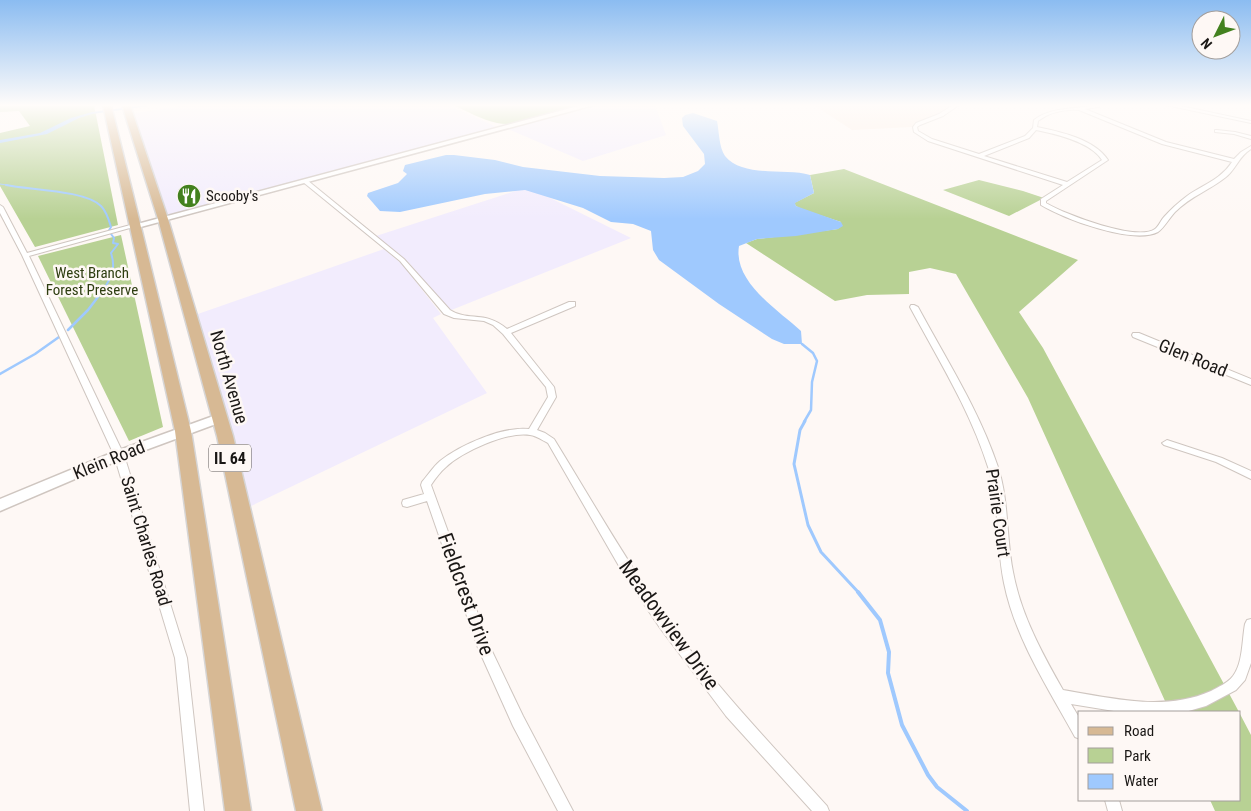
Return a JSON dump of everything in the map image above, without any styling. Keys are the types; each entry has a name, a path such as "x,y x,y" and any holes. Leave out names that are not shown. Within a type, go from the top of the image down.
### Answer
{"main road":[{"name":"IL 64","path":"116,143 183,431 238,811"},
{"name":"North Avenue","path":"138,143 163,219 241,501 309,811"}],"street":[{"path":"25,255 449,143"},
{"path":"939,143 1067,184"},
{"path":"978,156 1013,143"},
{"path":"1080,143 1104,157 1103,162 1043,200 1043,204 1108,229 1133,234 1149,233 1157,230 1180,203 1224,176 1240,154 1251,146"},
{"path":"1164,143 1235,161"},
{"path":"305,181 402,260 448,312 460,317 485,319 496,323 506,332 550,387 552,397 531,432"},
{"name":"Saint Charles Road","path":"0,207 5,226 25,255 119,455 181,658 197,811"},
{"path":"506,332 572,304"},
{"name":"Prairie Court","path":"914,308 978,430 988,453 1000,494 1004,552 1010,586 1028,639 1051,684 1078,729"},
{"name":"Glen Road","path":"1136,335 1251,382"},
{"name":"Klein Road","path":"0,505 119,455 219,418"},
{"name":"Fieldcrest Drive","path":"531,432 503,433 446,461 426,485 484,648 518,721 566,811"},
{"name":"Meadowview Drive","path":"531,432 547,438 557,450 627,570 688,657 731,710 822,811"},
{"path":"1167,444 1219,460 1251,475"},
{"path":"407,503 430,496"},
{"path":"1059,696 1154,709 1187,706 1212,698 1235,684 1240,677 1246,662 1251,624"}],"shaded area":[{"path":"141,143 448,143 166,217"},
{"path":"540,143 641,143 583,161"},
{"path":"528,187 631,238 449,311 410,264 376,236"},
{"path":"384,249 402,264 441,314 433,318 487,393 249,507 195,315"}],"green space":[{"name":"West Branch Forest Preserve","path":"0,143 102,143 118,225 35,247 0,186"},
{"path":"844,169 1078,260 1019,312 1043,348 1238,711 1170,711 1028,398 956,274 930,268 909,272 909,294 867,295 835,301 746,243 757,239 838,229 841,222 801,209 794,203 814,193 810,175"},
{"path":"979,180 1044,198 1009,216 943,190"},
{"name":"West Branch Forest Preserve","path":"121,235 163,427 129,441 38,256"},
{"path":"1241,716 1251,735 1251,811 1215,811 1210,801 1241,801"}],"water":[{"path":"696,143 720,143 725,156 733,163 742,167 753,170 810,175 814,193 795,203 796,206 841,222 843,226 838,229 796,236 757,239 739,246 739,259 743,272 750,283 759,294 801,331 802,344 784,344 772,339 719,304 659,260 653,250 651,231 633,224 611,222 583,208 525,190 485,194 400,212 380,211 367,196 368,193 398,183 407,174 403,171 405,165 446,155 495,160 523,167 600,176 664,178 683,177 698,171 705,164 704,154"}],"waterway":[{"path":"0,184 13,186"},
{"path":"6,185 56,191 93,201 101,206 106,213 111,227 108,232"},
{"path":"103,290 112,272 111,253 118,244 113,243 114,238 111,234"},
{"path":"68,330 88,310 104,289"},
{"path":"0,374 35,354 59,337"},
{"path":"802,344 813,353 817,361 812,382 811,410 804,422"},
{"path":"805,421 800,430 794,464 808,525 821,552 859,593"},
{"path":"858,592 880,620 889,652 888,673 902,725 928,775 937,787 967,811"}],"place":[{"name":"Scooby's","path":"189,196"}]}
